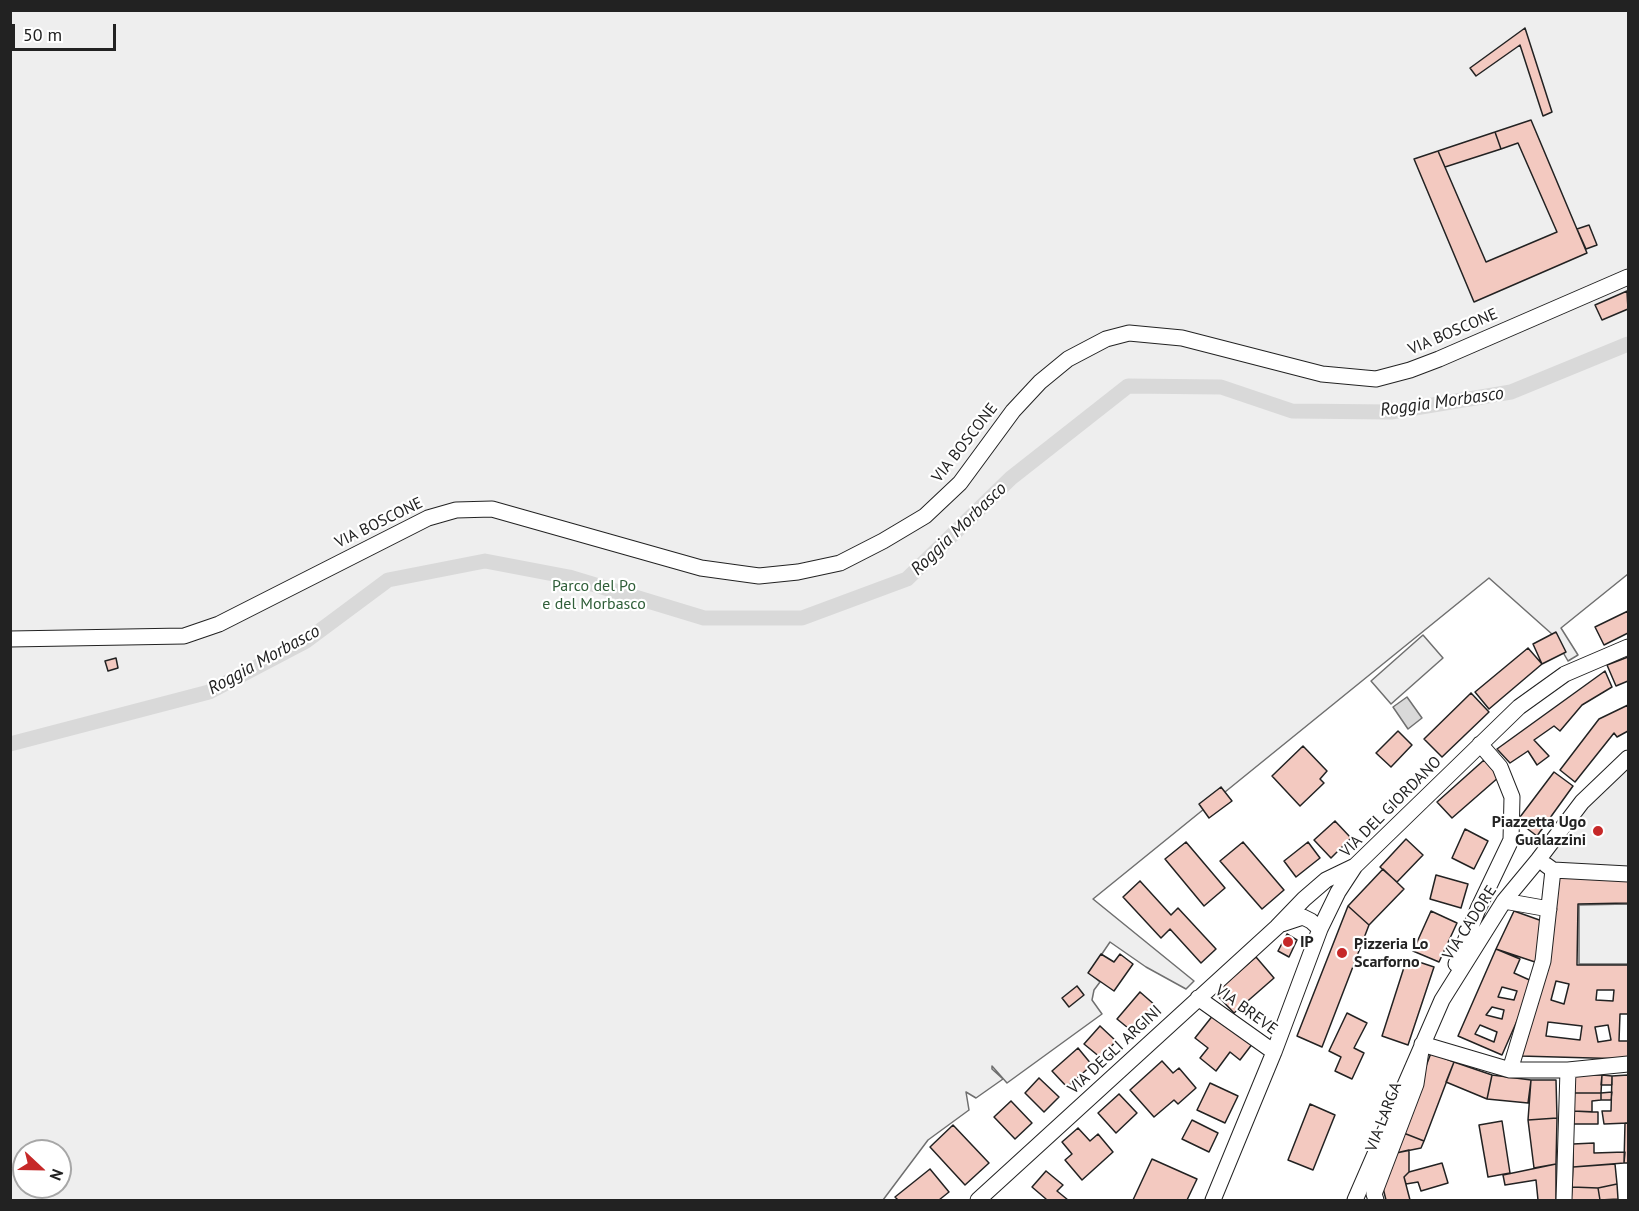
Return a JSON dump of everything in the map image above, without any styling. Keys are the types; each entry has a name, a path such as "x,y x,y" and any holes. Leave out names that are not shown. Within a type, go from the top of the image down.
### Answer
{"street":[{"name":"VIA BOSCONE","path":"10,639 184,636 219,624 428,518 456,510 492,509 701,568 759,576 798,572 840,562 883,541 925,516 960,483 1013,411 1040,382 1068,359 1106,339 1129,333 1182,338 1322,374 1376,379 1439,359 1629,277"},
{"name":"VIA DEL GIORDANO","path":"1213,1200 1274,1052 1320,929 1338,892 1355,866 1519,707 1565,674 1629,647"},
{"path":"1442,1000 1478,909 1511,840 1512,797 1500,767 1480,744"},
{"name":"VIA CADORE","path":"1355,1200 1442,1000 1504,901 1582,802 1629,758"},
{"path":"1615,771 1629,779"},
{"path":"1538,860 1552,870 1629,874"},
{"name":"VIA DEGLI ARGINI","path":"978,1200 1326,880 1355,866"},
{"path":"1510,1070 1543,961 1552,870"},
{"path":"1504,901 1549,909"},
{"name":"VIA DEGLI ARGINI","path":"1277,927 1303,916 1320,929"},
{"name":"VIA BREVE","path":"1198,998 1274,1052"},
{"path":"1422,1044 1510,1070 1568,1070 1629,1064"},
{"name":"VIA LARGA","path":"1376,1200 1374,1194 1416,1084 1422,1044"},
{"path":"1564,1200 1568,1070"}],"green space":[{"name":"Parco del Po e del Morbasco","path":"11,11 1628,11 1628,574 1561,628 1578,655 1568,661 1553,635 1489,578 1093,899 1194,981 1186,989 1146,967 1110,942 1089,973 1100,982 1094,990 1092,1000 1102,1014 1007,1083 992,1066 992,1069 1003,1079 976,1098 966,1092 969,1110 928,1140 883,1200 11,1200"},
{"path":"1423,635 1443,658 1391,704 1371,681"},
{"path":"1628,904 1628,964 1579,964 1579,905"}],"shaded area":[{"path":"1407,697 1422,718 1408,729 1393,707"},
{"name":"Piazzetta Ugo Gualazzini","path":"1624,769 1628,769 1628,870 1555,866 1544,860 1589,803"}],"building":[{"path":"1525,28 1552,112 1543,116 1520,45 1476,76 1470,68"},
{"path":"1531,120 1587,253 1474,302 1414,159 1438,151 1486,262 1557,232 1518,143 1501,149 1495,132"},
{"path":"1495,132 1501,149 1445,167 1438,151"},
{"path":"1589,225 1597,245 1586,249 1577,229"},
{"path":"1627,291 1628,309 1602,320 1595,305"},
{"path":"1628,611 1628,633 1604,645 1595,627"},
{"path":"1556,632 1566,652 1542,664 1533,644"},
{"path":"1528,648 1542,664 1489,709 1475,692"},
{"path":"1628,657 1628,681 1616,686 1607,665"},
{"path":"116,658 118,668 108,671 105,661"},
{"path":"1605,671 1612,687 1582,705 1560,731 1554,726 1534,740 1549,756 1537,765 1528,751 1510,763 1497,749"},
{"path":"1471,693 1489,712 1442,757 1424,739"},
{"path":"1628,705 1628,731 1617,737 1614,733 1575,782 1560,770 1599,719"},
{"path":"1398,731 1412,745 1391,767 1376,753"},
{"path":"1303,746 1327,771 1320,779 1324,783 1300,806 1272,776"},
{"path":"1484,760 1499,777 1452,818 1437,802"},
{"path":"1554,772 1573,786 1537,836 1517,821"},
{"path":"1221,787 1232,801 1209,818 1199,804"},
{"path":"1335,821 1351,838 1331,858 1314,840"},
{"path":"1465,829 1488,841 1474,869 1452,858"},
{"path":"1406,839 1423,855 1397,882 1380,867"},
{"path":"1186,842 1225,888 1204,906 1165,859"},
{"path":"1243,842 1284,890 1262,909 1220,861"},
{"path":"1308,842 1320,858 1296,877 1284,861"},
{"path":"1383,869 1404,889 1369,925 1348,906"},
{"path":"1436,875 1468,884 1461,908 1430,899"},
{"path":"1559,877 1628,878 1628,903 1578,904 1577,965 1628,965 1628,1014 1620,1014 1619,1041 1628,1041 1628,1059 1520,1056","holes":["1556,981 1569,984 1564,1004 1551,1000","1597,990 1614,990 1613,1001 1596,1000","1548,1022 1582,1026 1580,1040 1546,1036","1608,1025 1611,1040 1598,1042 1595,1027"]},
{"path":"1140,881 1171,915 1178,908 1216,949 1201,963 1170,929 1161,938 1123,897"},
{"path":"1348,906 1369,925 1322,1047 1297,1036"},
{"path":"1431,911 1457,923 1439,962 1413,951"},
{"path":"1514,911 1545,922 1538,963 1496,949"},
{"path":"1287,934 1297,940 1289,957 1278,951"},
{"path":"1496,949 1520,959 1514,973 1534,982 1502,1055 1458,1036","holes":["1502,987 1517,991 1514,1000 1498,997","1492,1007 1504,1010 1502,1019 1486,1015","1480,1025 1497,1032 1494,1042 1475,1034"]},
{"path":"1101,954 1114,962 1120,954 1133,964 1114,991 1088,973"},
{"path":"1256,957 1274,978 1234,1013 1215,993"},
{"path":"1407,958 1434,967 1408,1045 1382,1036"},
{"path":"1077,986 1084,995 1069,1007 1062,998"},
{"path":"1140,992 1156,1006 1133,1032 1117,1019"},
{"path":"1347,1013 1367,1023 1354,1048 1364,1053 1352,1079 1335,1071 1341,1057 1329,1051"},
{"path":"1214,1014 1253,1043 1240,1060 1230,1052 1216,1071 1200,1058 1208,1048 1195,1038"},
{"path":"1100,1026 1116,1041 1101,1058 1084,1044"},
{"path":"1078,1048 1092,1065 1067,1087 1052,1071"},
{"path":"1431,1053 1454,1062 1424,1141 1401,1132"},
{"path":"1162,1061 1173,1073 1179,1068 1196,1088 1178,1104 1174,1100 1154,1117 1130,1090"},
{"path":"1454,1062 1492,1075 1487,1099 1446,1082"},
{"path":"1492,1075 1531,1080 1528,1103 1487,1099"},
{"path":"1572,1075 1602,1075 1601,1093 1572,1093"},
{"path":"1602,1075 1612,1076 1612,1085 1601,1085"},
{"path":"1628,1075 1628,1123 1604,1124 1602,1111 1611,1111 1612,1076"},
{"path":"1039,1078 1059,1097 1044,1112 1025,1093"},
{"path":"1531,1080 1556,1080 1557,1118 1528,1120"},
{"path":"1210,1083 1238,1096 1225,1123 1197,1110"},
{"path":"1612,1092 1611,1100 1601,1100 1601,1093"},
{"path":"1572,1093 1601,1093 1601,1100 1592,1101 1592,1112 1573,1111"},
{"path":"1119,1094 1137,1113 1116,1133 1098,1113"},
{"path":"1011,1101 1032,1123 1015,1139 994,1117"},
{"path":"1310,1104 1335,1115 1313,1170 1288,1160"},
{"path":"1573,1111 1598,1112 1598,1124 1572,1124"},
{"path":"1557,1118 1556,1164 1534,1168 1528,1120"},
{"path":"1192,1120 1218,1133 1209,1152 1182,1139"},
{"path":"1502,1121 1510,1173 1488,1177 1479,1125"},
{"path":"1625,1123 1628,1123 1628,1163 1624,1163"},
{"path":"953,1125 989,1163 965,1185 930,1147"},
{"path":"1078,1128 1090,1141 1098,1134 1113,1152 1082,1180 1065,1160 1072,1154 1062,1142"},
{"path":"1401,1132 1424,1141 1421,1148 1396,1153"},
{"path":"1594,1143 1594,1153 1625,1152 1624,1163 1573,1167 1573,1144"},
{"path":"1409,1150 1409,1172 1404,1177 1410,1200 1386,1200 1383,1188 1396,1153"},
{"path":"1152,1159 1197,1179 1187,1200 1133,1200"},
{"path":"1442,1163 1448,1183 1421,1191 1418,1182 1406,1184 1404,1177 1409,1172"},
{"path":"1556,1164 1556,1200 1538,1200 1536,1180 1505,1185 1503,1175"},
{"path":"1615,1164 1617,1184 1598,1188 1572,1187 1573,1167"},
{"path":"930,1169 949,1192 939,1200 898,1200 895,1197"},
{"path":"1046,1171 1063,1185 1057,1191 1068,1200 1045,1200 1032,1187"},
{"path":"1617,1184 1618,1199 1600,1200 1598,1188"},
{"path":"1572,1187 1598,1188 1600,1200 1571,1200"}],"waterway":[{"name":"Roggia Morbasco","path":"10,744 209,692 306,641 388,580 485,561 569,577 704,618 802,618 907,579 1011,478 1128,386 1221,387 1292,411 1391,412 1511,392 1628,344"}],"place":[{"name":"Piazzetta Ugo Gualazzini","path":"1598,831"},
{"name":"IP","path":"1288,942"},
{"name":"Pizzeria Lo Scarforno","path":"1342,953"}]}
